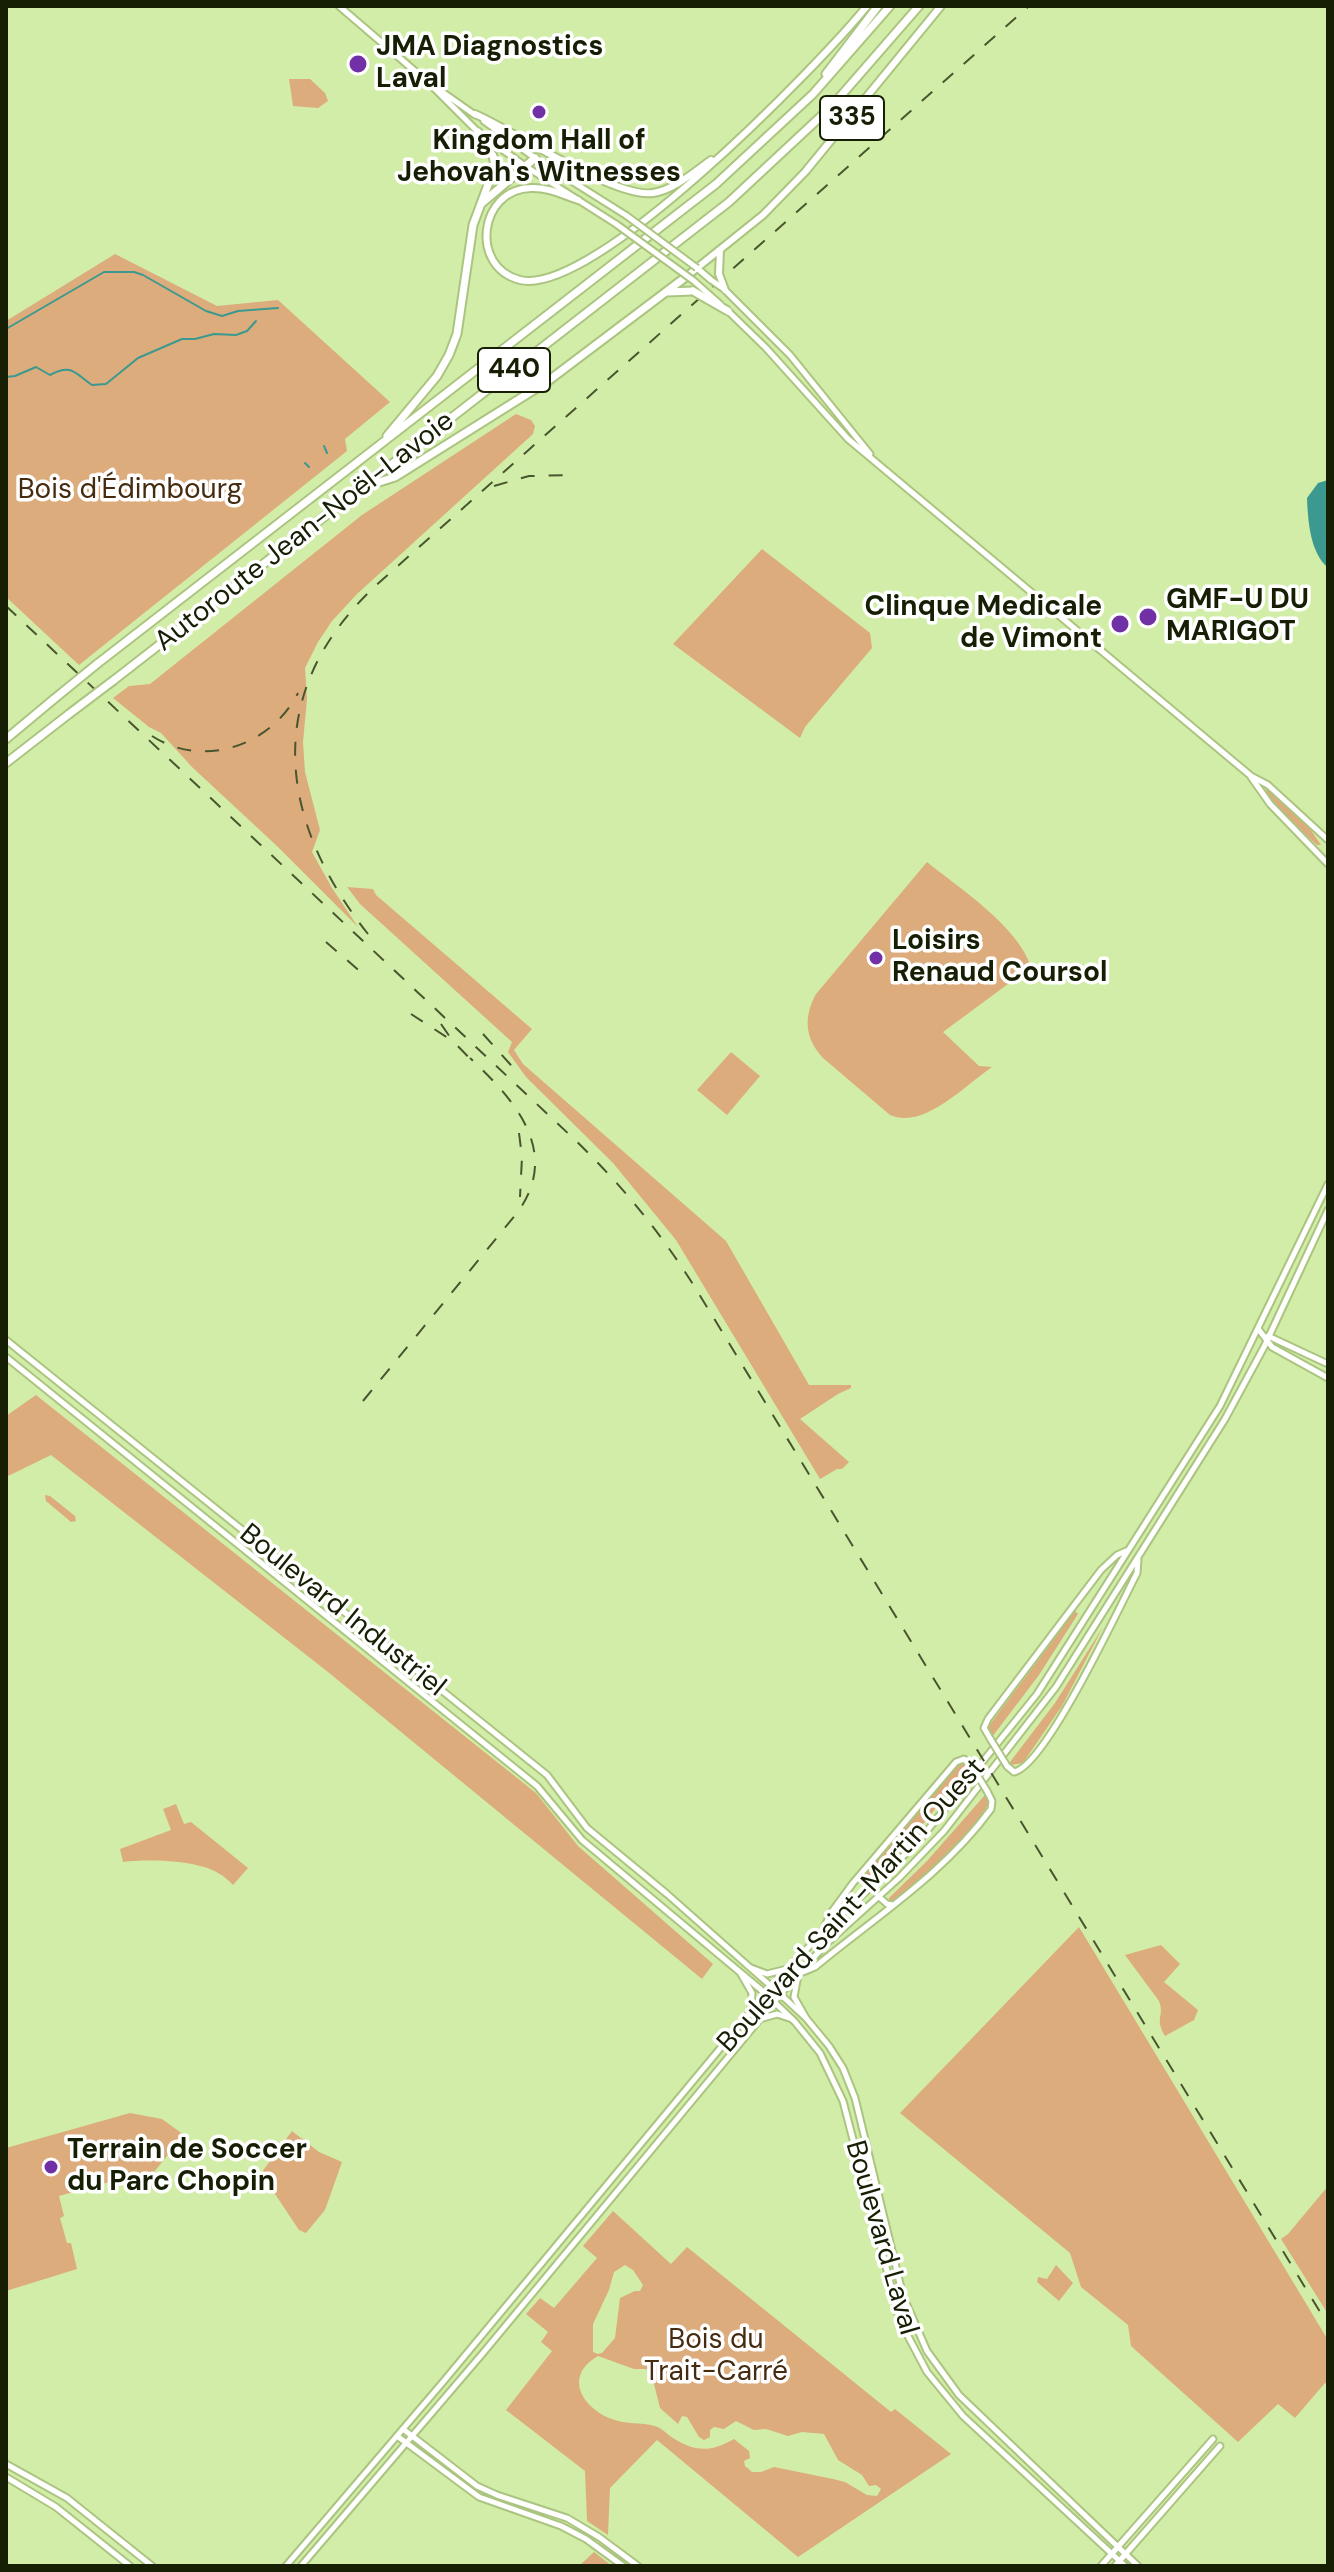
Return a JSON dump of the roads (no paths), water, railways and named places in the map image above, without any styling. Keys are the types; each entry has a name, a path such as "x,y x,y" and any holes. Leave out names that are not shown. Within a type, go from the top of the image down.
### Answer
{"highway":[{"path":"803,104 878,6"},
{"name":"Autoroute Jean-Noël-Lavoie","path":"6,736 695,201 803,104 890,6"},
{"name":"Autoroute Jean-Noël-Lavoie","path":"6,765 753,182 841,98 919,6"},
{"path":"377,447 427,390 449,355 458,327 472,230 495,166 493,156 478,132"},
{"path":"480,206 535,158"},
{"path":"360,489 395,477 533,391 664,293 677,287 687,276"},
{"path":"677,287 693,291 728,311"}],"main road":[{"path":"339,6 430,84 478,132 616,224 687,276 728,311 782,365 845,436 1251,776 1268,785 1328,840"},
{"name":"335","path":"578,200 533,187 514,191 501,199 490,214 485,233 488,250 497,265 510,276 526,281 566,273 589,260 656,210 730,146 806,74 867,6"},
{"name":"335","path":"720,250 763,215 813,164 941,6"},
{"path":"430,84 535,158 627,216 725,290 797,362 879,464"},
{"path":"475,114 579,169 641,194 667,189 730,146"},
{"path":"687,276 720,250"},
{"path":"720,250 718,269 725,290"},
{"path":"1251,776 1270,804 1328,864"},
{"name":"Boulevard Saint-Martin Ouest","path":"286,2566 788,1968 924,1835 1022,1714 1220,1406 1328,1184"},
{"name":"Boulevard Saint-Martin Ouest","path":"301,2566 774,2002 944,1831 1026,1728 1056,1687 1223,1424 1268,1338 1328,1210"},
{"path":"1259,1330 1268,1338 1328,1364"},
{"path":"1268,1338 1272,1347 1328,1378"},
{"name":"Boulevard Industriel","path":"6,1340 547,1775 587,1828 781,1995"},
{"name":"Boulevard Industriel","path":"6,1357 533,1782 582,1840 766,1994"},
{"path":"1129,1551 1113,1558 985,1723 985,1730 1014,1772 1021,1770 1071,1700 1137,1573 1139,1556"},
{"path":"806,2018 794,1997 799,1974 815,1967 939,1867 980,1823 992,1804 971,1765 964,1759 956,1762 834,1907 822,1933"},
{"path":"858,1879 859,1886 869,1890"},
{"path":"652,1898 664,1900 667,1894"},
{"path":"878,1896 893,1905"},
{"path":"751,1968 767,1974 788,1968"},
{"path":"741,1974 752,1993 750,2014"},
{"name":"Boulevard Laval","path":"766,1994 820,2053 841,2096 894,2305 918,2358 956,2409 1112,2554 1117,2564 1125,2566"},
{"name":"Boulevard Laval","path":"781,1995 806,2018 836,2056 853,2091 901,2289 909,2315 927,2351 959,2395 1138,2566"},
{"path":"759,2020 775,2014 792,2019"},
{"path":"403,2429 481,2488 567,2518 638,2566"},
{"path":"397,2436 479,2497 561,2526 586,2539 623,2566"},
{"path":"1101,2566 1213,2439"},
{"path":"1117,2564 1220,2446"},
{"path":"6,2464 67,2498 152,2566"},
{"path":"6,2477 61,2511 130,2566"}],"water":[{"path":"1328,480 1328,568 1314,545 1307,498 1318,483"}],"waterway":[{"path":"6,329 104,272 143,275 206,311 222,316 238,311 278,308"},
{"path":"6,377 36,367 50,375 69,370 92,385 106,384 138,358 182,339 214,334 236,335 247,331 256,321"},
{"path":"324,446 327,453"},
{"path":"305,463 309,467"}],"railway":[{"path":"368,934 337,889 314,843 300,798 295,752 300,707 316,663 343,621 382,580 1029,6"},
{"path":"494,486 529,476 575,475"},
{"path":"6,606 573,1138 624,1191 669,1248 1328,2325"},
{"path":"152,736 172,746 193,751 234,747 271,727 298,693"},
{"path":"326,942 362,973"},
{"path":"411,1014 448,1038"},
{"path":"441,1024 477,1066"},
{"path":"483,1034 518,1073"},
{"path":"363,1401 517,1213 530,1191 535,1169 534,1148 527,1128 502,1091 470,1058"},
{"path":"519,1133 522,1157 520,1197"}],"place":[{"name":"JMA Diagnostics Laval","path":"358,64"},
{"name":"Kingdom Hall of Jehovah's Witnesses","path":"539,112"},
{"name":"GMF-U DU MARIGOT","path":"1148,617"},
{"name":"Clinque Medicale de Vimont","path":"1120,624"},
{"name":"Loisirs Renaud Coursol","path":"876,958"},
{"name":"Terrain de Soccer du Parc Chopin","path":"51,2167"}],"park label":[{"name":"Bois d'Édimbourg","path":"130,491"},
{"name":"Bois du Trait-Carré","path":"716,2357"}]}
